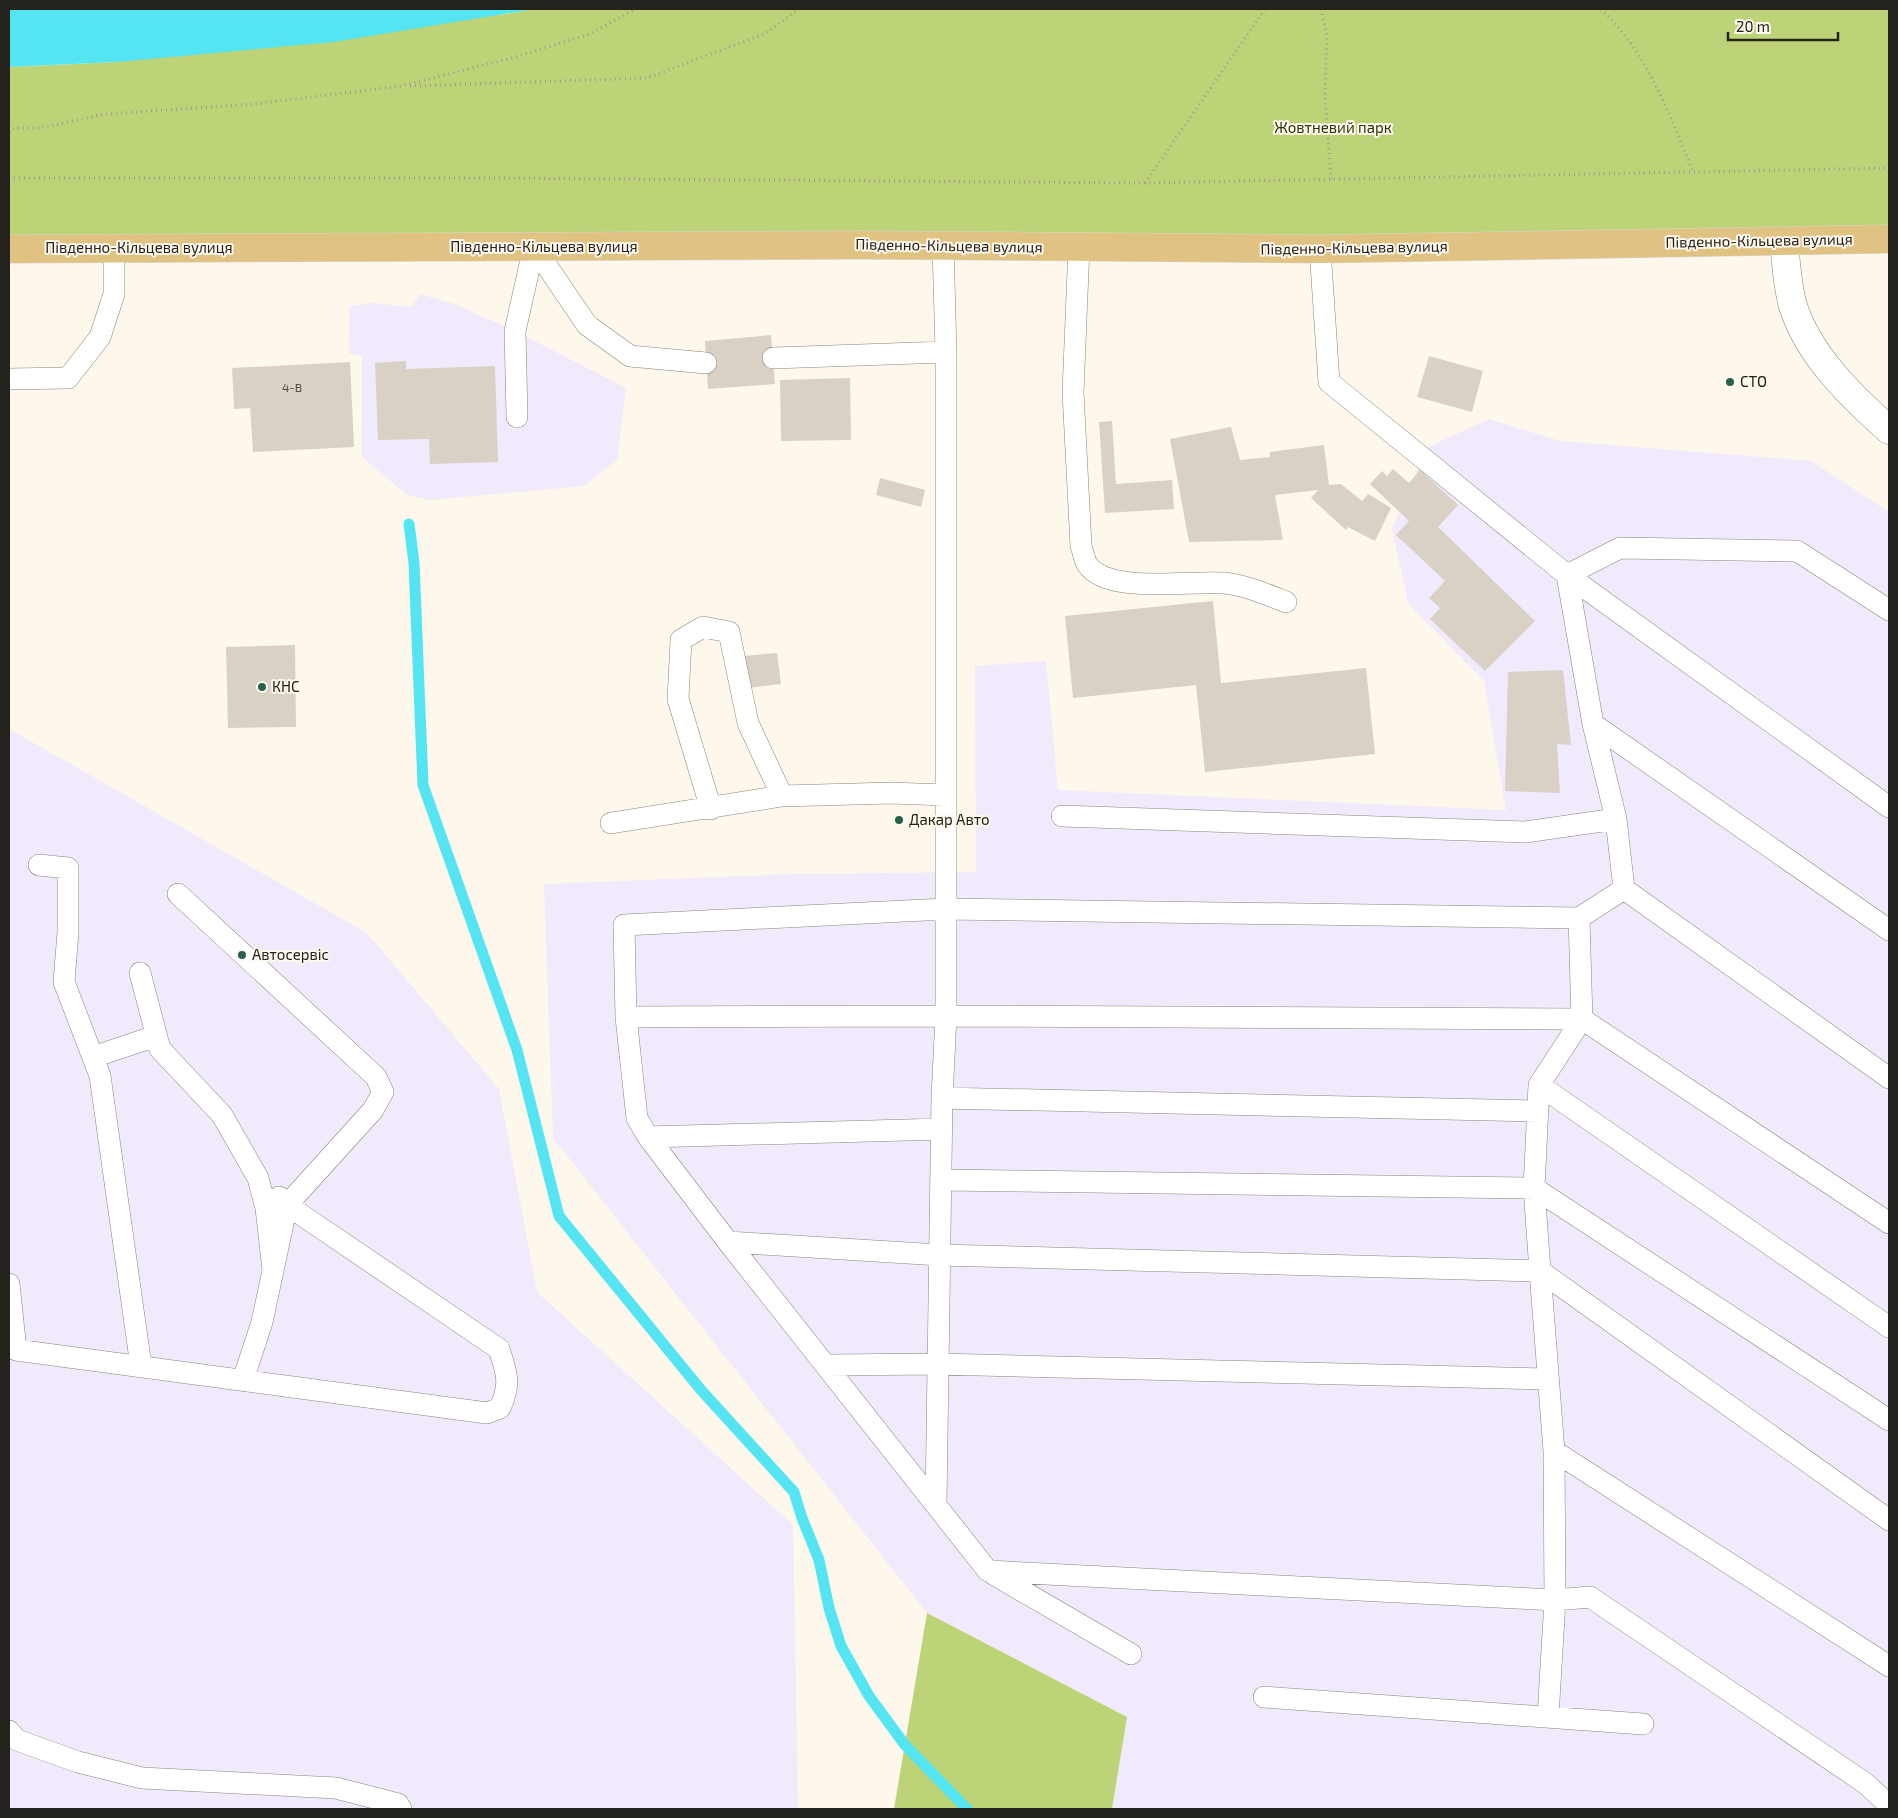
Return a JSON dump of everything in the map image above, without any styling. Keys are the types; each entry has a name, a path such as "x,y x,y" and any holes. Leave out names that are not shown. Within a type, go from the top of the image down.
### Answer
{"main road":[{"name":"Південно-Кільцева вулиця","path":"9,249 943,246 1320,249 1889,240"}],"street":[{"path":"1784,241 1793,305 1807,339 1838,379 1889,430"}],"lane":[{"path":"936,1505 942,1098 946,1016 946,352 943,246"},
{"path":"534,247 587,324 630,356 706,363"},
{"path":"517,417 516,331 534,247"},
{"path":"1079,247 1074,392 1080,546 1087,564 1101,576 1123,582 1225,583 1252,589 1286,602"},
{"path":"9,379 68,378 100,337 114,294 114,248"},
{"path":"1320,249 1329,382 1567,575 1889,807"},
{"path":"773,358 946,352"},
{"path":"1567,575 1620,548 1797,551 1889,610"},
{"path":"1567,575 1593,724 1616,819 1624,889 1889,1078"},
{"path":"711,809 678,699 681,640 703,627 730,632 748,723 782,796"},
{"path":"1593,724 1889,930"},
{"path":"611,823 711,809 782,796 891,793 946,795"},
{"path":"1062,816 1525,832 1616,819"},
{"path":"39,864 68,868 68,932 64,982 100,1076 141,1366"},
{"path":"1131,1654 988,1572 827,1365 728,1242 648,1136 638,1118 626,1017 624,925 945,910 1579,918 1624,889"},
{"path":"178,894 376,1077 382,1092 372,1110 287,1205 262,1322 243,1380"},
{"path":"1548,1717 1555,1600 1554,1452 1534,1188 1539,1086 1582,1019 1579,918"},
{"path":"140,973 160,1049 222,1115 258,1178 266,1208 273,1270"},
{"path":"626,1017 946,1016 1582,1019 1889,1223"},
{"path":"93,1057 156,1036"},
{"path":"1539,1086 1889,1327"},
{"path":"942,1098 1537,1111"},
{"path":"648,1136 942,1129"},
{"path":"9,1284 16,1350 487,1413 500,1408 506,1394 508,1379 499,1349 287,1205 258,1178"},
{"path":"941,1180 1534,1188 1889,1420"},
{"path":"728,1242 940,1255 1540,1271 1889,1520"},
{"path":"827,1365 938,1364 1547,1379"},
{"path":"1554,1452 1889,1666"},
{"path":"988,1572 1555,1600 1590,1597 1864,1783 1889,1805"},
{"path":"1264,1698 1643,1724"},
{"path":"9,1731 17,1740 78,1762 142,1778 336,1788 398,1804 401,1809"}],"path":[{"path":"402,86 512,58 590,34 635,9"},
{"path":"9,126 14,128 39,128 106,114 254,104 402,86 647,78 764,34 799,9"},
{"path":"1145,183 1265,9"},
{"path":"1321,9 1326,36 1325,96 1331,181"},
{"path":"1601,9 1619,26 1661,94 1694,172"},
{"path":"9,132 14,128"},
{"path":"9,178 493,178 1145,183 1331,181 1889,168"}],"shaded area":[{"path":"420,294 454,304 515,331 626,388 617,460 584,486 430,500 407,495 362,457 362,355 349,354 350,306 374,303 411,307"},
{"path":"1489,419 1560,441 1811,461 1889,512 1889,1809 1112,1809 1127,1717 927,1613 553,1138 544,884 793,874 976,872 975,666 1046,661 1058,790 1506,810 1484,681 1408,603 1392,529 1426,448"},
{"path":"9,729 367,933 499,1089 537,1292 793,1525 798,1809 9,1809"}],"green space":[{"name":"Жовтневий парк","path":"535,9 1889,9 1889,238 9,249 9,67 117,62"},
{"path":"927,1613 1127,1717 1112,1809 894,1809"}],"water":[{"path":"9,9 535,9 334,42 117,62 9,67"}],"building":[{"path":"771,335 775,384 708,389 705,341"},
{"path":"1429,356 1483,371 1472,412 1417,397"},
{"path":"406,361 406,369 495,366 498,462 430,464 429,439 378,440 375,363"},
{"path":"350,362 354,447 253,452 250,408 234,409 232,368"},
{"path":"850,378 851,440 781,441 780,380"},
{"path":"1112,421 1116,484 1172,480 1174,509 1105,513 1099,422"},
{"path":"1231,427 1240,460 1270,457 1270,452 1324,445 1329,485 1341,484 1362,501 1368,494 1391,508 1375,541 1348,527 1346,530 1311,498 1318,490 1275,495 1283,540 1189,542 1170,439"},
{"path":"1393,469 1409,483 1420,470 1458,505 1438,527 1535,621 1485,671 1430,619 1440,608 1429,598 1445,581 1396,535 1409,521 1370,484 1382,471 1387,476"},
{"path":"880,478 925,490 921,507 876,495"},
{"path":"1213,601 1221,683 1366,668 1375,754 1205,772 1196,685 1073,698 1065,616"},
{"name":"КНС","path":"295,645 296,727 228,728 226,647"},
{"path":"777,653 781,684 748,688 744,656"},
{"path":"1563,670 1571,745 1557,744 1560,793 1505,791 1508,672"}],"waterway":[{"path":"409,524 414,563 423,785 517,1050 559,1216 701,1390 794,1492 819,1560 829,1608 841,1646 869,1696 905,1745 967,1809"}],"place":[{"name":"СТО","path":"1730,382"},
{"name":"КНС","path":"262,687"},
{"name":"Дакар Авто","path":"899,820"},
{"name":"Автосервіс","path":"242,955"}]}
